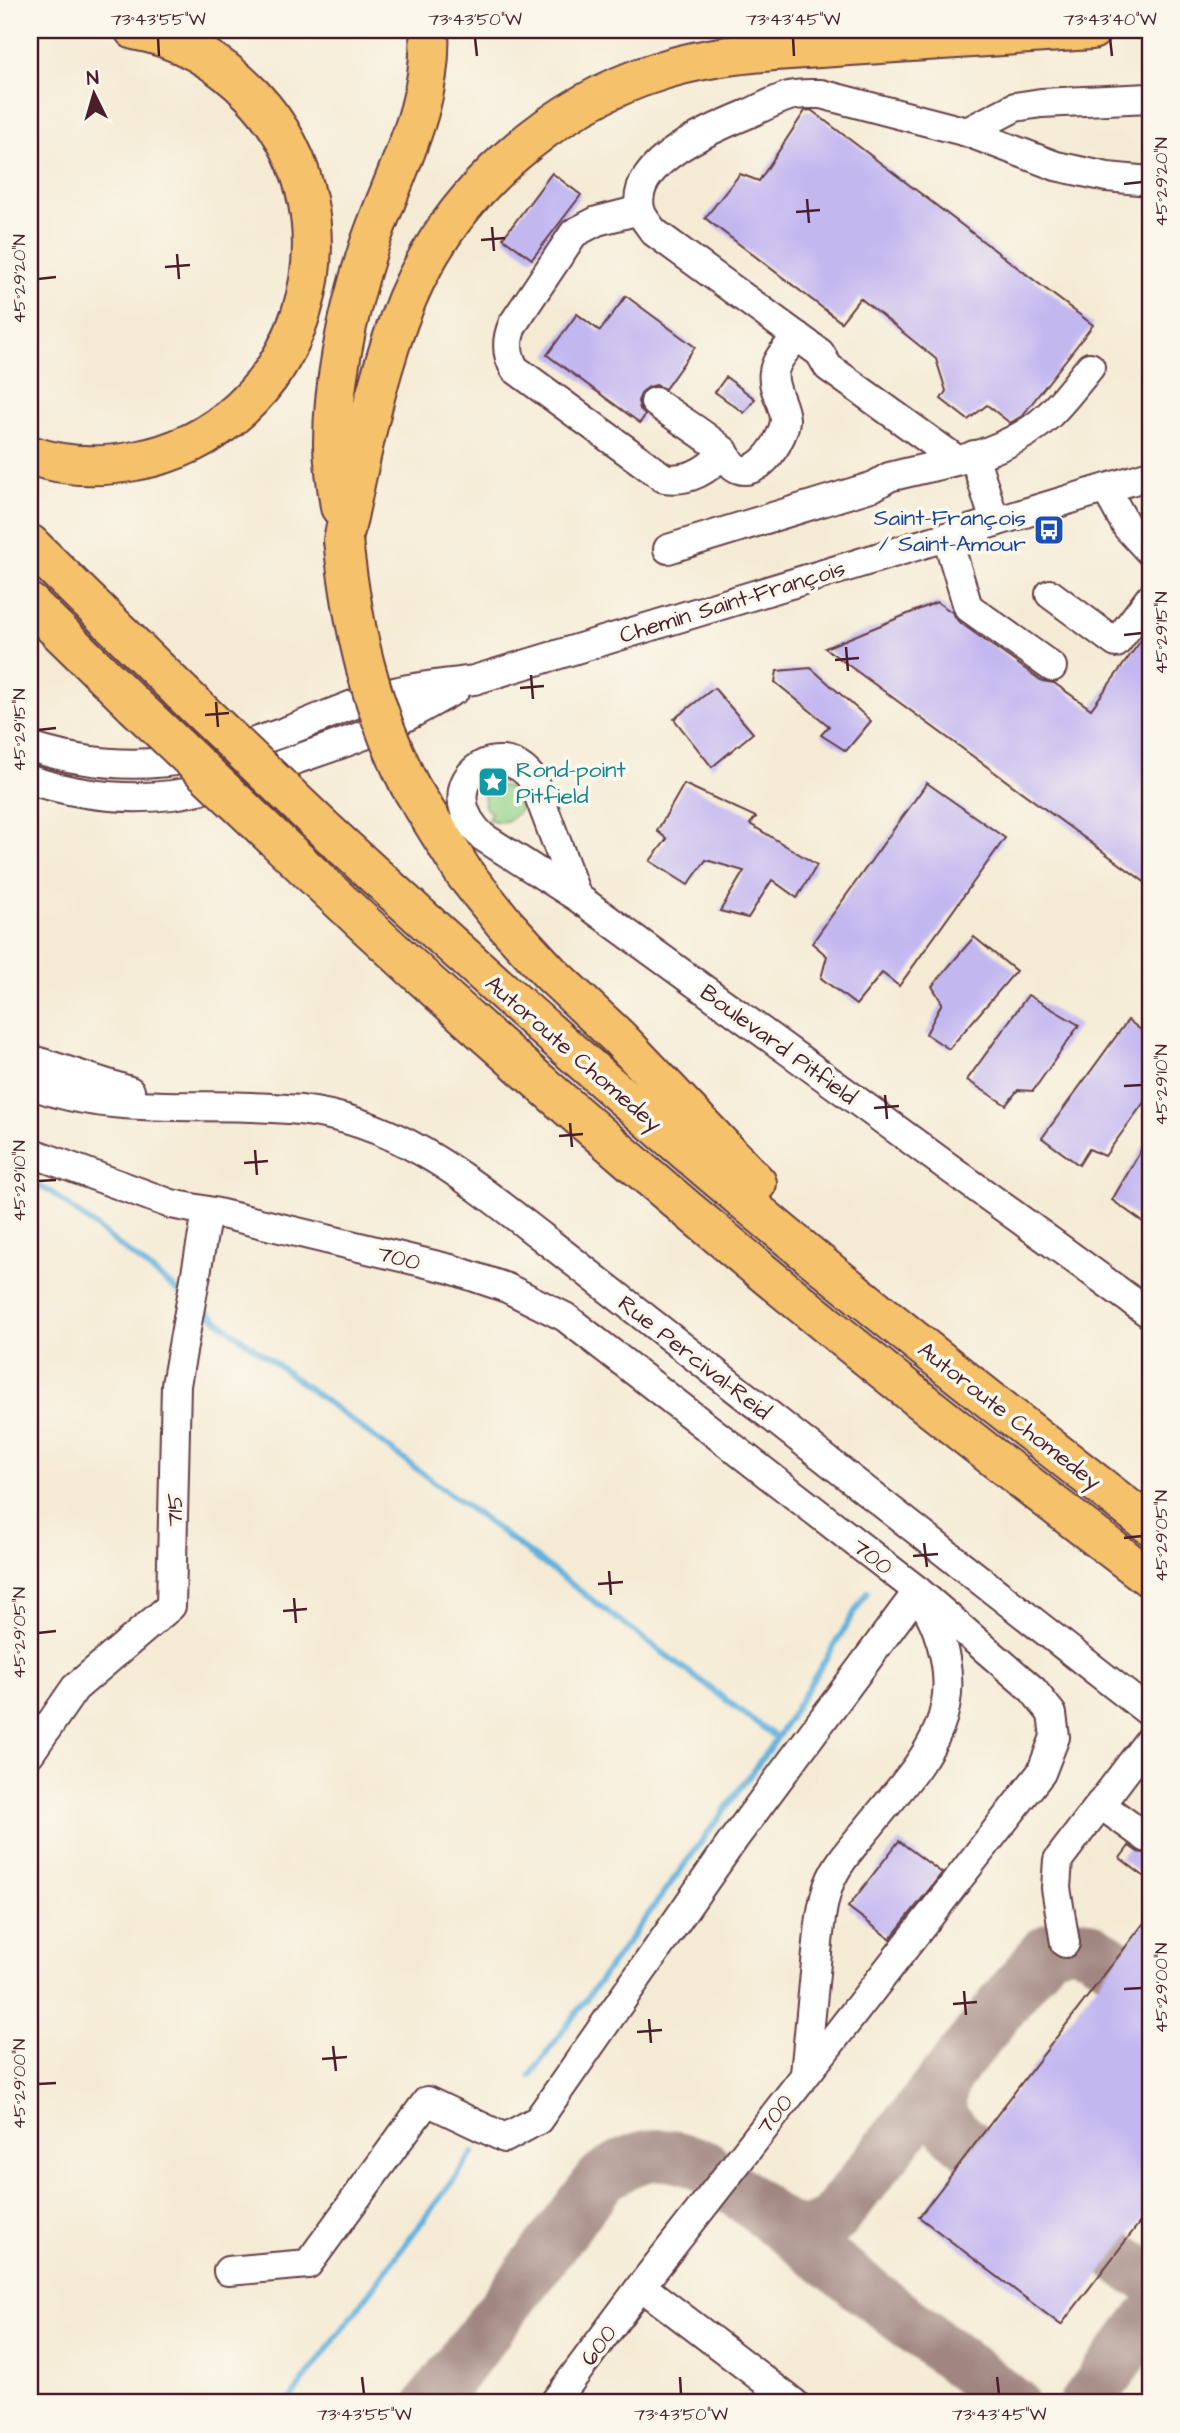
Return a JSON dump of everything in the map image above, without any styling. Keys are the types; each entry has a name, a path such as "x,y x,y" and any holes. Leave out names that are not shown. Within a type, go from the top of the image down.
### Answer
{"highway":[{"path":"30,456 80,465 126,463 174,451 215,429 267,382 292,337 306,298 313,252 309,204 296,161 273,120 242,85 223,69 184,46 134,30"},
{"path":"343,540 376,390 390,344 417,277 448,228 483,184 518,150 556,122 628,83 669,68 723,56 1092,30"},
{"path":"429,36 425,91 419,116 368,247 340,359 333,446 352,607 371,691 391,746 411,786 458,864 505,925 550,973 618,1037 880,1313"},
{"name":"Autoroute Chomedey","path":"30,544 322,827 444,940 589,1068 880,1313 1150,1525"},
{"name":"Autoroute Chomedey","path":"30,603 443,998 687,1208 972,1441 1150,1578"},
{"path":"30,618 91,664"}],"street":[{"path":"995,522 965,457 828,367 821,353 654,232 640,210 640,196 646,181 657,166 678,148 722,124 790,95 821,94 967,132 1056,166 1107,177 1150,181"},
{"path":"967,132 1015,107 1041,103 1150,98"},
{"path":"640,210 597,221 574,233 513,324 508,336 510,361 515,369 664,478 675,480 704,471 724,451"},
{"path":"655,402 724,451 730,464 739,470 749,470 777,446 785,422 773,379 774,371 778,361 797,336"},
{"path":"668,549 874,486 889,477 1013,442 1059,405 1090,367"},
{"name":"Chemin Saint-François","path":"30,747 71,759 130,765 200,758 248,744 390,693 474,680 1150,475"},
{"path":"1106,489 1126,527 1150,552"},
{"path":"947,537 968,607 1052,667"},
{"path":"1050,594 1116,643 1150,598"},
{"name":"Chemin Saint-François","path":"30,780 62,789 112,796 172,795 200,789 293,761 388,724 474,680"},
{"name":"Boulevard Pitfield","path":"577,897 536,788 526,771 518,765 496,761 475,769 468,777 462,808 483,837 577,897 1150,1314"},
{"name":"Rue Percival-Reid","path":"30,1059 107,1085 194,1106"},
{"name":"Rue Percival-Reid","path":"30,1084 61,1095 100,1102 298,1110 369,1127 405,1141 451,1168 1150,1713"},
{"name":"700","path":"30,1153 171,1204 451,1269 507,1288 565,1317 918,1591 1033,1690 1052,1714 1055,1737 1041,1773 641,2286"},
{"name":"715","path":"30,1753 75,1688 171,1606 176,1385 208,1212"},
{"path":"228,2271 308,2264 427,2101 505,2138 538,2120 734,1839 918,1591 936,1628 945,1657 948,1680 945,1709 938,1735 922,1762 839,1864 830,1884 822,1912 805,2074"},
{"path":"1065,1943 1056,1888 1058,1860 1150,1739"},
{"path":"1100,1804 1147,1838"},
{"path":"641,2286 794,2403"},
{"name":"600","path":"554,2403 641,2286"}],"green space":[{"path":"493,786 505,786 512,791 517,787 522,799 521,808 507,821 488,819 491,813 485,807 484,797"}],"building":[{"path":"811,110 1093,325 1022,416 1010,423 987,405 968,420 941,399 946,391 936,359 860,298 841,322 705,218 740,174 759,181 805,111"},
{"path":"552,173 581,195 532,259 503,238"},
{"path":"626,296 695,347 665,389 656,385 642,392 638,401 645,415 640,423 547,355 577,314 600,331"},
{"path":"726,377 755,399 744,413 715,392"},
{"path":"937,602 953,613 958,621 1042,681 1054,683 1091,709 1150,628 1150,886 825,648"},
{"path":"811,668 871,721 846,751 821,735 829,726 775,682 777,671"},
{"path":"714,688 753,733 712,767 674,719"},
{"path":"927,783 1005,838 899,986 882,973 856,1005 821,978 827,956 812,943"},
{"path":"684,784 756,817 750,824 817,865 797,898 772,880 748,918 720,911 744,871 706,860 688,885 650,861 667,839 657,831"},
{"path":"974,937 1016,971 949,1049 926,1034 942,1003 932,986"},
{"path":"1028,995 1079,1025 1033,1091 1018,1090 1006,1105 967,1080"},
{"path":"1128,1020 1150,1037 1150,1094 1105,1156 1089,1149 1079,1165 1042,1138"},
{"path":"1150,1135 1150,1227 1112,1200"},
{"path":"899,1841 942,1873 890,1939 848,1907"},
{"path":"1129,1846 1138,1852 1150,1854 1150,1881 1120,1858"},
{"path":"1150,1915 1150,2209 1061,2325 919,2217"}],"waterway":[{"path":"30,1182 51,1192 183,1295"},
{"path":"197,1305 777,1738"},
{"path":"530,2076 777,1738 867,1592"},
{"path":"287,2403 474,2152"}],"taxiway":[{"path":"781,2225 795,2231 808,2231 833,2219 1045,1952 1063,1944 1080,1945 1113,1963"},
{"path":"946,2077 940,2100 944,2118 955,2133 973,2148"},
{"path":"431,2403 602,2178 639,2158 663,2155 675,2156 704,2166 1013,2403"},
{"path":"1116,2255 1137,2271 1150,2276"},
{"path":"1085,2403 1150,2318"}],"place":[{"name":"Saint-François / Saint-Amour","path":"1049,530"},
{"name":"Rond-point Pitfield","path":"493,782"}]}
